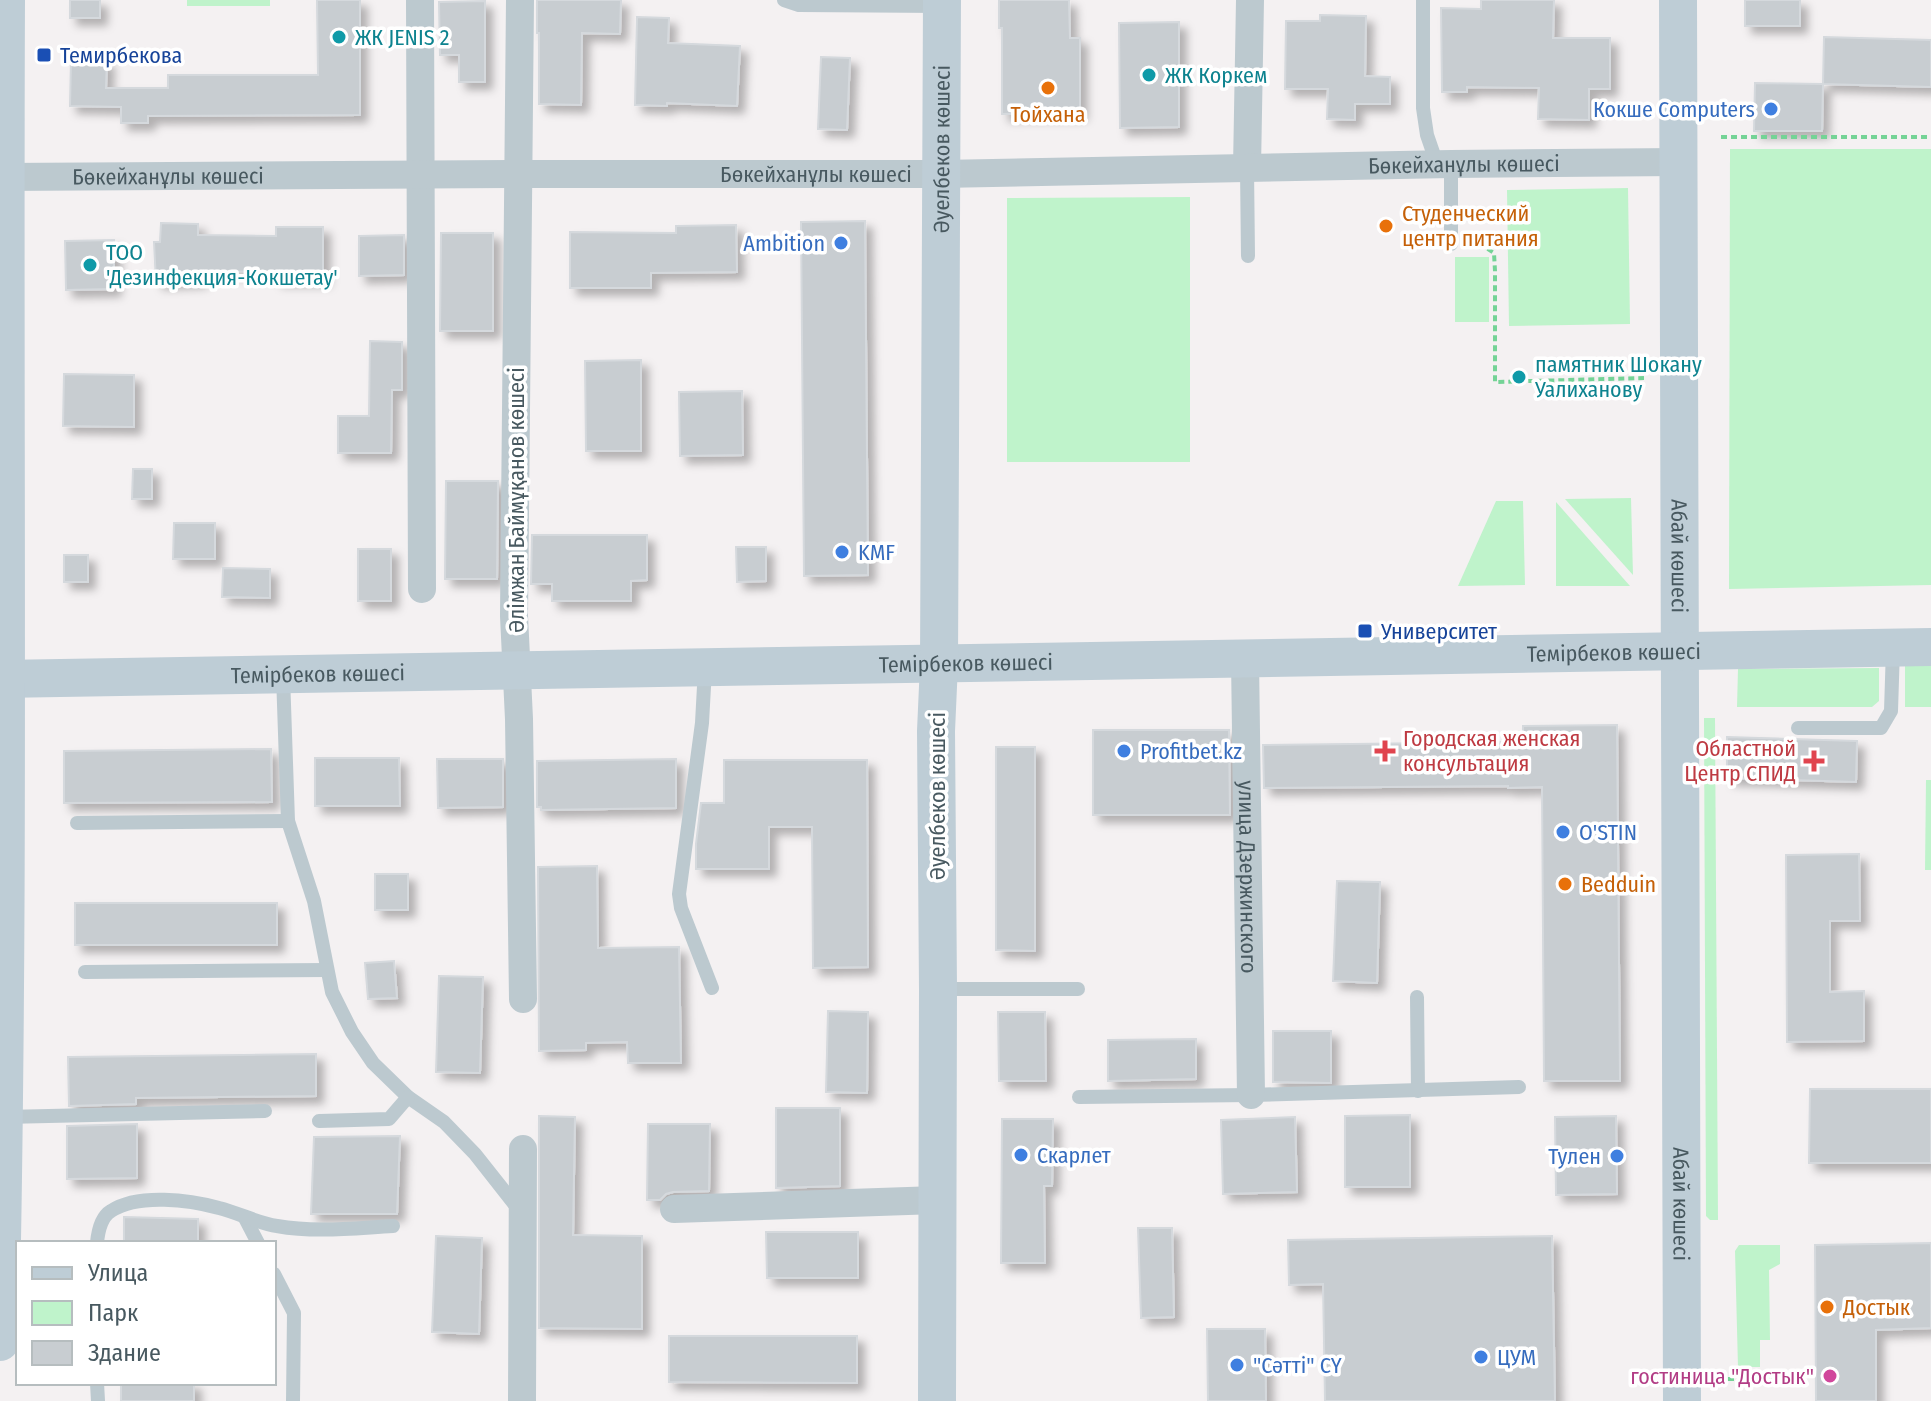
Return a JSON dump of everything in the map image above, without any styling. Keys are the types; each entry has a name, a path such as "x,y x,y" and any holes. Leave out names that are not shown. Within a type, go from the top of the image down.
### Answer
{"street":[{"path":"0,1342 4,1117 3,177 6,0"},
{"path":"420,0 422,589"},
{"name":"Әлімжан Баймұқанов көшесі","path":"520,0 514,616 518,671 523,999"},
{"path":"1247,168 1250,0"},
{"name":"Абай көшесі","path":"1678,0 1682,1401"},
{"name":"Әуелбеков көшесі","path":"937,1401 936,731 939,664 942,3"},
{"name":"Бөкейханұлы көшесі","path":"3,177 941,174 1679,162"},
{"name":"Темірбеков көшесі","path":"3,679 1931,647"},
{"name":"улица Дзержинского","path":"1245,659 1251,1095"},
{"path":"522,1401 523,1149"},
{"path":"674,1209 937,1200"}],"lane":[{"path":"784,0 799,5 942,3"},
{"path":"1423,0 1423,108 1427,135 1444,164 1451,244"},
{"path":"1247,168 1248,256"},
{"path":"1798,728 1881,728 1891,711 1893,648"},
{"path":"705,668 702,723 679,894 681,908 712,988"},
{"path":"283,675 288,821 314,901 332,992 352,1032 373,1063 408,1097 444,1122 475,1154 524,1217"},
{"path":"77,823 288,821"},
{"path":"85,972 327,970"},
{"path":"938,989 1078,989"},
{"path":"1417,997 1418,1091"},
{"path":"1079,1097 1519,1087"},
{"path":"319,1121 389,1119 408,1097"},
{"path":"4,1117 265,1111"},
{"path":"97,1241 102,1221 110,1211 132,1203 179,1201 223,1209 275,1226 313,1230 393,1226"},
{"path":"245,1218 257,1241"},
{"path":"276,1278 294,1313 293,1401"}],"path":[{"path":"1721,137 1931,137"},
{"path":"1451,244 1480,244 1494,253 1495,382 1644,378"},
{"path":"1728,1379 1781,1378"}],"green space":[{"path":"187,0 270,0 270,6 187,6"},
{"path":"1730,149 1931,149 1931,585 1729,589"},
{"path":"1628,188 1630,324 1509,326 1507,190"},
{"path":"1190,197 1190,462 1007,462 1007,198"},
{"path":"1455,257 1489,257 1489,322 1455,322"},
{"path":"1631,498 1633,575 1565,499"},
{"path":"1496,501 1523,501 1525,585 1458,586"},
{"path":"1556,502 1630,586 1556,586"},
{"path":"1905,664 1931,664 1931,707 1905,707"},
{"path":"1879,668 1879,701 1872,707 1737,707 1738,669"},
{"path":"1704,718 1715,718 1718,1220 1710,1220 1706,1216"},
{"path":"1926,780 1931,780 1931,870 1925,870"},
{"path":"1739,1245 1780,1245 1780,1264 1769,1270 1770,1340 1760,1340 1760,1367 1738,1367 1735,1251"}],"building":[{"path":"70,0 100,0 100,18 70,18"},
{"name":"ЖК JENIS 2","path":"317,0 360,0 360,115 148,116 148,123 121,123 121,107 70,106 71,59 107,60 106,88 168,88 168,75 318,75"},
{"path":"537,0 621,0 620,34 582,33 581,105 539,104"},
{"path":"999,0 1069,0 1070,38 1080,38 1080,113 1002,114"},
{"path":"1481,0 1554,0 1553,38 1610,38 1610,89 1589,89 1589,120 1538,119 1539,88 1467,87 1467,92 1442,92 1441,8 1481,9"},
{"path":"1745,0 1800,0 1800,26 1745,26"},
{"path":"485,1 485,82 459,82 459,55 440,55 439,2"},
{"path":"1320,15 1366,16 1365,76 1390,77 1390,104 1355,104 1355,120 1327,119 1328,89 1285,89 1286,21 1320,21"},
{"path":"637,17 669,18 668,43 740,46 737,106 635,105"},
{"name":"ЖК Коркем","path":"1179,22 1179,127 1120,128 1119,23"},
{"path":"1824,37 1931,40 1931,87 1823,84"},
{"path":"821,57 850,58 847,130 818,129"},
{"path":"1755,83 1823,84 1822,131 1754,131"},
{"path":"865,221 868,575 804,576 801,222"},
{"path":"161,223 198,224 198,235 276,236 276,227 323,227 323,279 275,279 275,272 199,271 200,280 156,282 154,242 160,242"},
{"path":"736,225 737,272 651,273 651,288 570,288 570,232 676,233 676,226"},
{"path":"441,233 493,233 493,331 440,331"},
{"path":"404,235 404,275 359,276 359,236"},
{"name":"ТОО 'Дезинфекция-Кокшетау'","path":"114,240 114,289 66,290 65,241"},
{"path":"370,341 402,342 402,390 392,390 391,453 338,453 338,416 369,416"},
{"path":"641,360 641,451 586,451 585,361"},
{"path":"64,374 134,375 134,427 63,426"},
{"path":"742,391 743,455 680,456 679,392"},
{"path":"133,469 152,469 152,499 132,499"},
{"path":"446,481 498,481 497,579 445,579"},
{"path":"174,523 215,523 215,559 173,559"},
{"path":"532,535 647,535 647,580 631,581 631,601 552,601 552,584 531,584"},
{"path":"736,547 766,547 766,581 737,582"},
{"path":"358,549 391,549 391,601 358,601"},
{"path":"64,555 88,555 88,582 64,582"},
{"path":"223,568 270,569 270,598 222,597"},
{"path":"1617,725 1620,1081 1544,1081 1542,787 1264,788 1263,745 1523,742 1523,726"},
{"path":"1093,730 1229,730 1230,815 1093,815"},
{"path":"1727,737 1857,741 1856,782 1727,778"},
{"path":"996,747 1035,747 1035,951 996,950"},
{"path":"271,749 272,802 64,803 64,751"},
{"path":"315,758 399,758 400,806 315,806"},
{"path":"437,759 503,759 503,807 438,808"},
{"path":"676,759 676,808 541,810 537,807 537,761"},
{"path":"724,760 867,760 868,967 813,968 812,827 769,827 769,869 696,869 701,803 724,803"},
{"path":"1859,854 1860,921 1830,921 1830,992 1864,991 1864,1041 1787,1042 1786,855"},
{"path":"597,866 598,948 679,947 681,1063 628,1063 627,1042 586,1043 586,1050 539,1051 538,867"},
{"path":"375,874 408,874 408,910 375,910"},
{"path":"1337,881 1380,882 1377,983 1333,981"},
{"path":"75,903 277,903 277,945 75,945"},
{"path":"394,961 397,998 368,999 365,963"},
{"path":"439,976 483,977 480,1073 436,1072"},
{"path":"828,1011 868,1012 867,1093 826,1092"},
{"path":"998,1012 1045,1012 1046,1081 999,1081"},
{"path":"1273,1031 1331,1031 1331,1083 1273,1082"},
{"path":"1196,1039 1196,1079 1108,1081 1108,1040"},
{"path":"316,1054 316,1096 136,1098 136,1104 69,1106 68,1057"},
{"path":"1810,1089 1931,1089 1931,1163 1809,1163"},
{"path":"776,1108 840,1108 840,1186 776,1188"},
{"path":"1410,1115 1410,1187 1345,1187 1345,1116"},
{"path":"539,1116 575,1117 573,1235 642,1236 642,1329 539,1328"},
{"path":"1616,1116 1617,1194 1556,1195 1555,1117"},
{"path":"1295,1117 1297,1192 1223,1194 1221,1120"},
{"path":"1002,1119 1053,1119 1052,1186 1044,1186 1045,1263 1001,1263"},
{"path":"137,1124 137,1178 67,1179 67,1126"},
{"path":"648,1124 710,1124 709,1191 673,1192 660,1200 647,1200"},
{"path":"400,1136 397,1214 311,1214 314,1137"},
{"path":"124,1217 198,1219 198,1241 124,1241"},
{"path":"1138,1228 1172,1228 1174,1317 1141,1318"},
{"path":"766,1232 858,1232 858,1278 767,1278"},
{"path":"436,1236 482,1238 479,1334 432,1332"},
{"name":"ЦУМ","path":"1552,1236 1555,1401 1325,1401 1323,1284 1289,1285 1288,1240"},
{"path":"1931,1243 1931,1328 1876,1330 1876,1401 1816,1401 1815,1245"},
{"name":"\"Сәтті\" СY","path":"1207,1329 1265,1329 1266,1401 1208,1401"},
{"path":"669,1336 857,1336 857,1383 669,1382"},
{"path":"121,1385 194,1385 194,1401 121,1401"}],"place":[{"name":"ЖК JENIS 2","path":"339,37"},
{"name":"Темирбекова","path":"44,55"},
{"name":"ЖК Коркем","path":"1149,75"},
{"name":"Тойхана","path":"1048,88"},
{"name":"Кокше Computers","path":"1771,109"},
{"name":"Студенческий центр питания","path":"1386,226"},
{"name":"Ambition","path":"841,243"},
{"name":"ТОО 'Дезинфекция-Кокшетау'","path":"90,265"},
{"name":"памятник Шокану Уалиханову","path":"1519,377"},
{"name":"KMF","path":"842,552"},
{"name":"Университет","path":"1365,631"},
{"name":"Profitbet.kz","path":"1124,751"},
{"name":"Городская женская консультация","path":"1385,751"},
{"name":"Областной Центр СПИД","path":"1814,761"},
{"name":"O'STIN","path":"1563,832"},
{"name":"Bedduin","path":"1565,884"},
{"name":"Скарлет","path":"1021,1155"},
{"name":"Тулен","path":"1617,1156"},
{"name":"Достык","path":"1827,1307"},
{"name":"ЦУМ","path":"1481,1357"},
{"name":"\"Сәтті\" СY","path":"1237,1365"},
{"name":"гостиница \"Достык\"","path":"1830,1376"}]}
